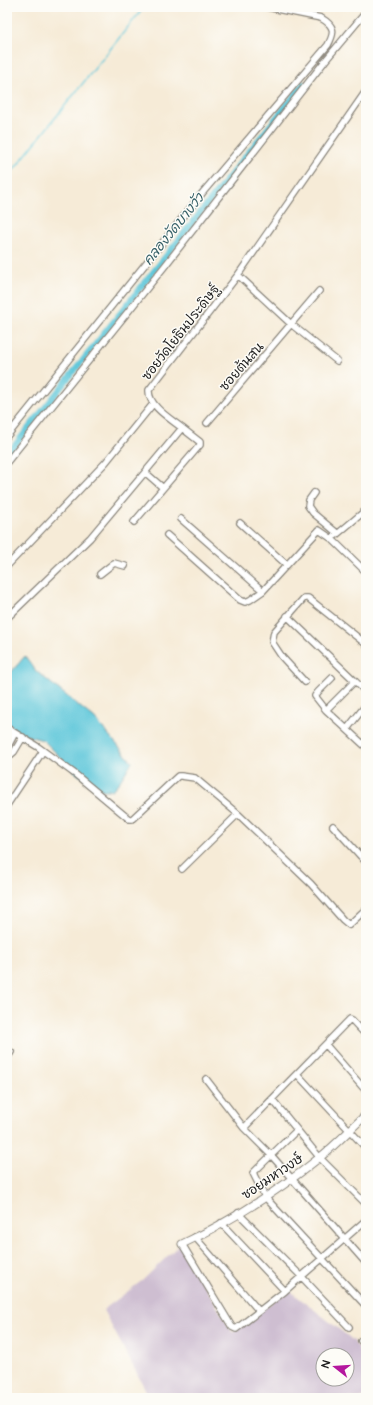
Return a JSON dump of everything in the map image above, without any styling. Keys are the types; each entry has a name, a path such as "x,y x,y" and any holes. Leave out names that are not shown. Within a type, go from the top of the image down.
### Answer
{"street":[{"path":"7,436 204,191 328,45 332,37 333,29 329,22 321,18 267,7"},
{"path":"7,462 164,267 325,61 366,12"},
{"name":"ซอยวัดโยธินประดิษฐ์","path":"153,404 149,395 149,390 238,275 366,91"},
{"path":"238,275 292,324 337,361"},
{"name":"ซอยต้นสน","path":"207,423 319,291"},
{"path":"7,566 106,462 153,404 200,444 134,522"},
{"path":"7,618 90,538 146,473 182,428"},
{"path":"146,473 162,488"},
{"path":"314,494 309,500 308,506 313,513 337,533"},
{"path":"332,539 337,533 366,510"},
{"path":"181,519 263,591"},
{"path":"240,523 287,565"},
{"path":"167,535 240,600 246,602 263,591 319,530 332,539 366,572"},
{"path":"100,574 114,563 125,566"},
{"path":"305,682 282,657 272,642 274,632 302,599 308,598 366,644"},
{"path":"287,616 366,692"},
{"path":"332,678 316,694 316,697 326,710 366,747"},
{"path":"326,710 355,681"},
{"path":"347,729 366,705"},
{"path":"7,728 23,737 75,774 130,819 132,819 176,778 181,776 195,778 238,814 311,884 349,925 366,909"},
{"path":"7,748 15,733"},
{"path":"7,758 14,752 23,737"},
{"path":"7,805 43,751"},
{"path":"182,869 238,814"},
{"path":"333,826 366,862"},
{"path":"244,1128 351,1019 366,1035"},
{"path":"326,1045 366,1091"},
{"path":"7,1058 11,1052"},
{"path":"297,1074 366,1148"},
{"path":"206,1079 244,1128 271,1155 366,1264"},
{"path":"272,1098 320,1158 366,1204"},
{"name":"ซอยมหาวงษ์","path":"182,1244 265,1197 291,1179 320,1158 366,1115"},
{"path":"297,1130 253,1173 265,1197 366,1306"},
{"path":"238,1213 349,1327"},
{"path":"182,1244 232,1328 236,1329 285,1291 366,1220"},
{"path":"221,1223 285,1291"},
{"path":"195,1238 259,1311"},
{"path":"361,1341 366,1337"}],"shaded area":[{"path":"180,1244 232,1332 289,1290 354,1341 366,1364 366,1398 150,1398 103,1310 143,1280"}],"water":[{"path":"25,656 36,671 95,719 132,762 120,781 112,790 101,790 77,774 43,740 20,734 7,723 7,677"}],"waterway":[{"path":"7,178 144,7"},
{"name":"คลองวัดบางวัว","path":"7,455 303,84"}]}
